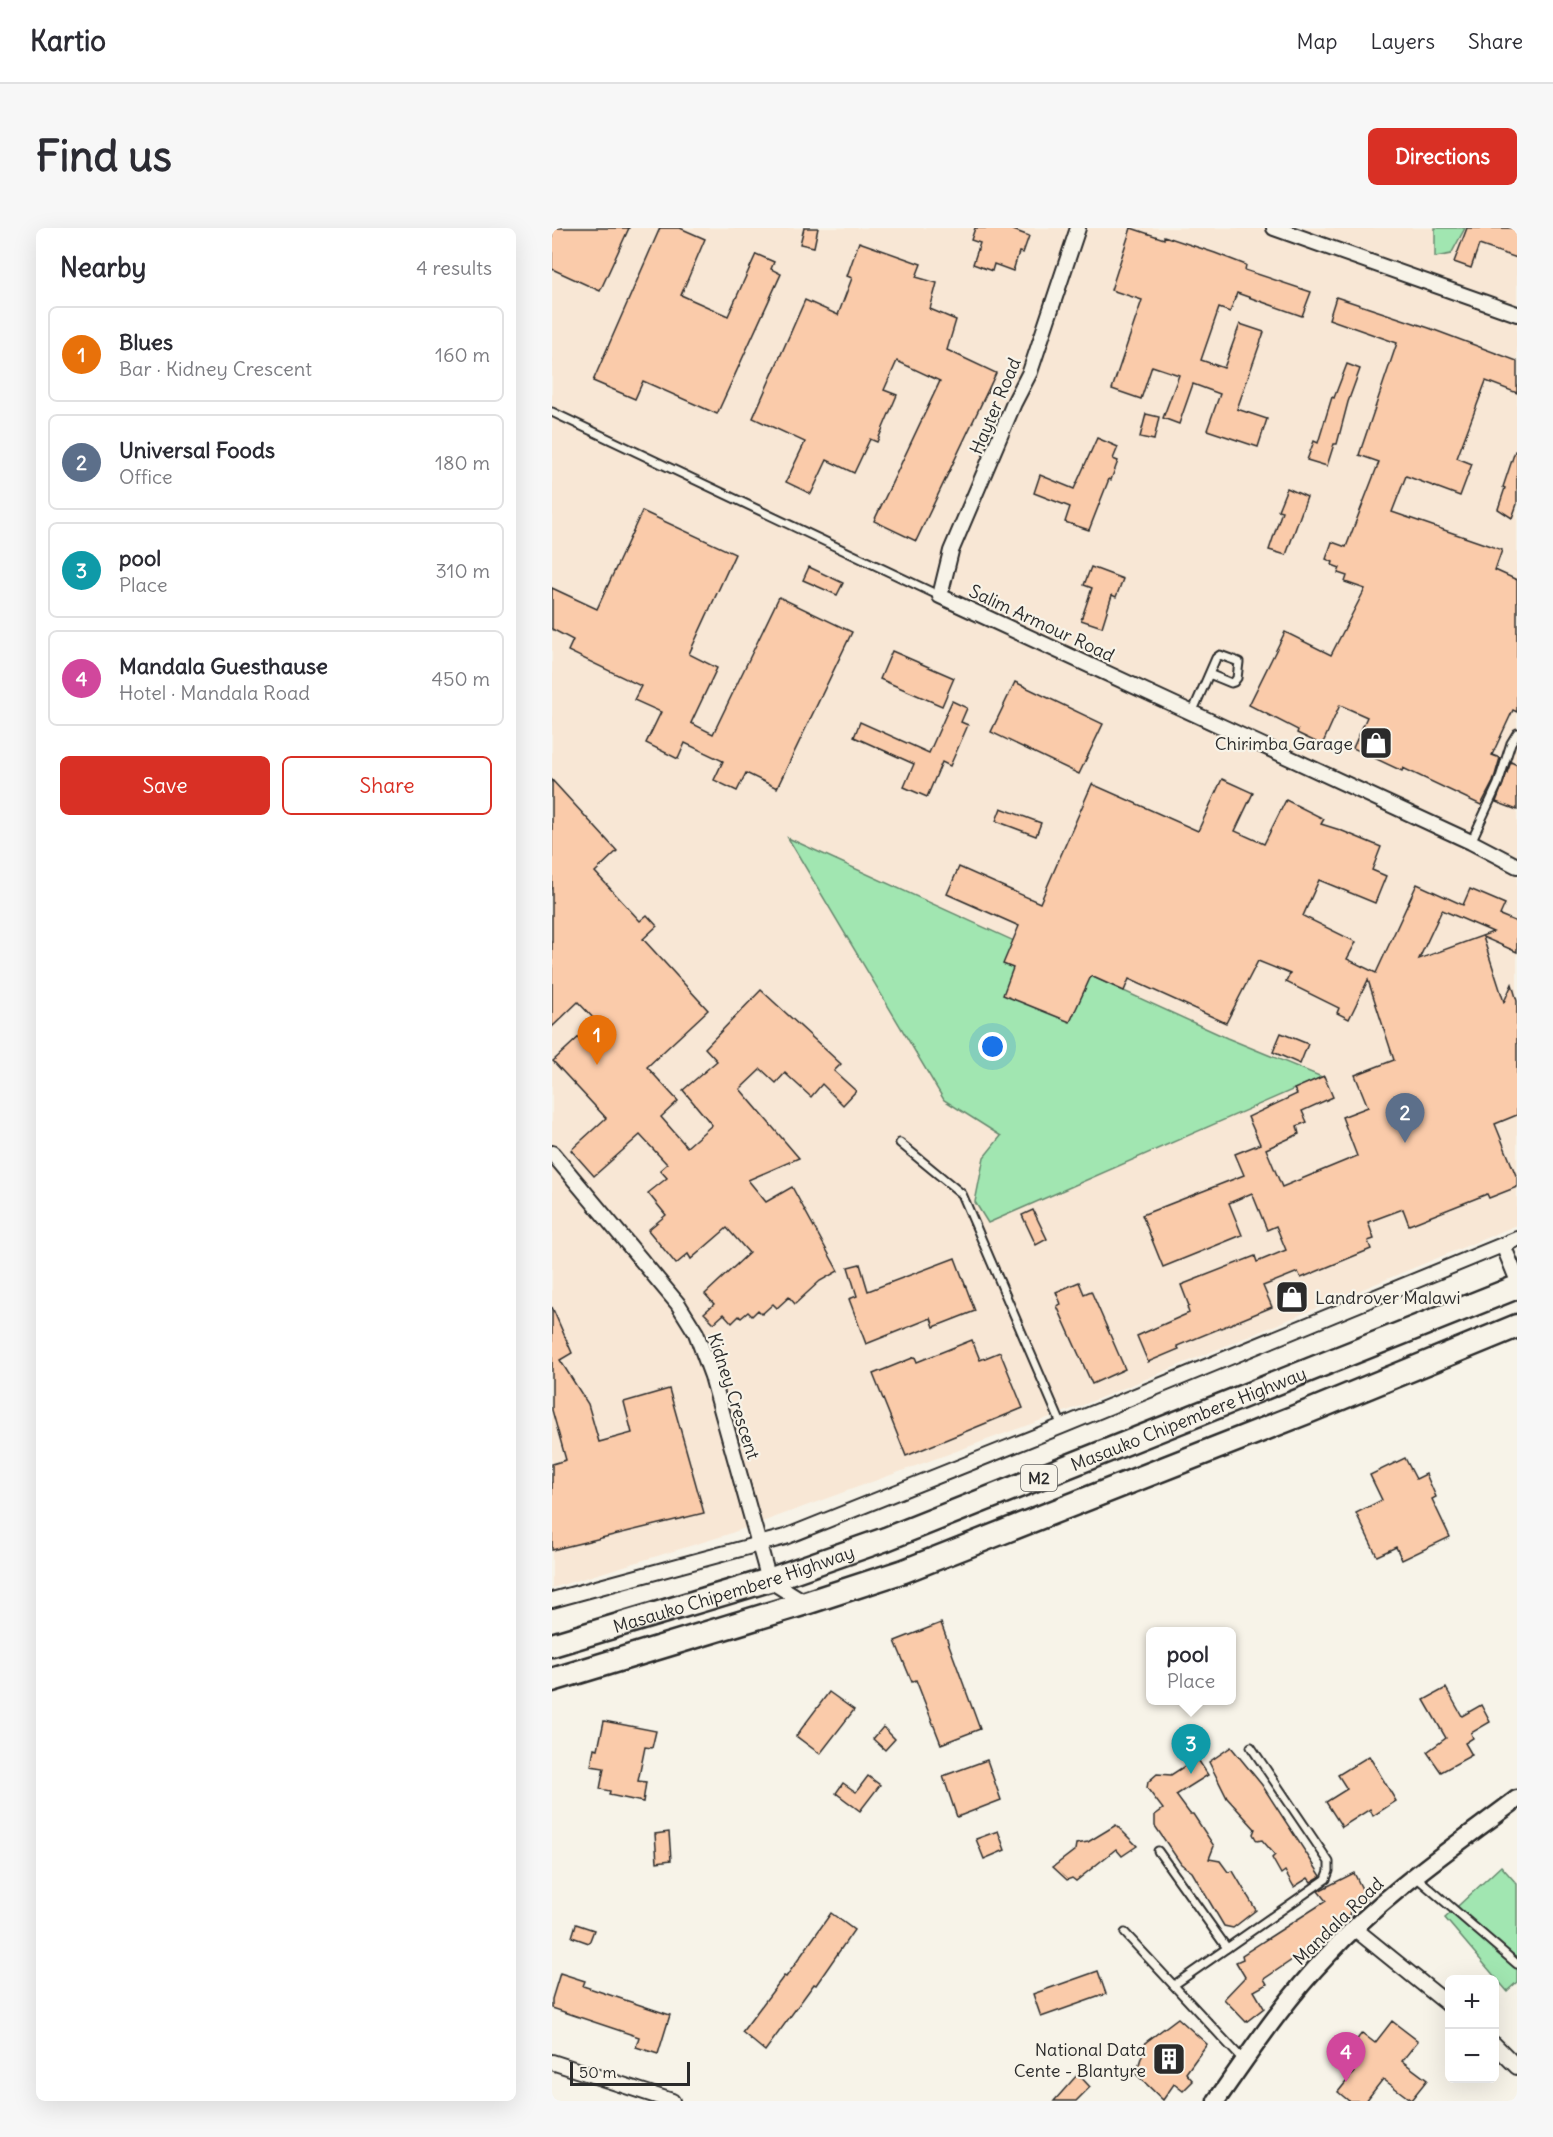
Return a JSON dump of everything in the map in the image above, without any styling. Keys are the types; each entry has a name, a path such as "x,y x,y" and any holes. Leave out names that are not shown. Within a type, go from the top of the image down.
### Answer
{"highway":[{"name":"Masauko Chipembere Highway","path":"552,1645 769,1580 886,1539 1517,1287"},
{"name":"Masauko Chipembere Highway","path":"552,1680 904,1571 1305,1413 1517,1326"}],"street":[{"name":"Hayter Road","path":"940,596 951,551 1014,403 1030,372 1078,228"},
{"path":"1274,228 1517,314"},
{"name":"Salim Armour Road","path":"940,596 1471,842 1517,866"},
{"name":"Kidney Crescent","path":"552,1153 678,1304 696,1333 712,1376 769,1580"},
{"path":"552,1600 784,1537 1062,1426 1517,1239"},
{"path":"1503,1245 1517,1279"},
{"path":"769,1580 806,1603"},
{"name":"Mandala Road","path":"1216,2101 1294,1993 1328,1954 1415,1876 1517,1799"},
{"path":"1355,1929 1445,2002"},
{"path":"1499,2049 1517,2067"},
{"path":"552,2062 672,2101"}],"lane":[{"name":"Salim Armour Road","path":"552,412 940,596"},
{"path":"1192,713 1209,674 1216,658 1220,655 1239,662 1240,666 1234,682 1231,683 1209,674"},
{"path":"1471,842 1498,784 1503,765 1517,733"},
{"path":"900,1143 962,1194 1062,1426"},
{"path":"1174,1985 1326,1879 1329,1871 1329,1862 1251,1747"},
{"path":"1158,1851 1227,1948"},
{"path":"1415,1876 1517,1964"},
{"path":"1125,1933 1244,2061"}],"shaded area":[{"path":"552,228 1517,228 1517,1225 1083,1405 726,1535 552,1588"}],"green space":[{"path":"1435,228 1465,228 1451,254 1435,257"},
{"path":"788,838 1227,1038 1322,1077 988,1223 975,1202 984,1157 1001,1136 944,1100"},
{"path":"1501,1866 1517,1884 1517,1982 1507,1991 1499,1982 1499,1975 1493,1975 1445,1918"}],"building":[{"path":"552,228 629,228 600,291 552,269"},
{"path":"660,228 680,228 705,239 681,295 728,316 756,254 774,262 771,269 781,274 717,414 643,381 635,399 593,381"},
{"path":"804,228 818,228 814,247 800,244"},
{"path":"975,228 1008,228 1029,236 1023,253 1019,252 1013,271 994,264 992,271 973,264 980,243 971,240"},
{"path":"1131,228 1215,253 1246,265 1245,270 1311,292 1302,316 1237,293 1230,312 1219,308 1201,360 1224,368 1240,324 1264,332 1237,409 1267,419 1258,447 1207,430 1220,394 1193,384 1179,424 1163,418 1179,375 1152,366 1141,399 1112,389 1142,300 1111,290"},
{"path":"1467,228 1517,228 1517,258 1479,245 1471,268 1454,262"},
{"path":"859,242 921,264 916,277 937,283 930,309 956,320 947,350 996,373 916,541 874,521 940,381 897,361 884,390 897,395 877,442 870,439 854,473 827,460 811,494 786,482 805,442 753,418 805,300 838,315 852,278 847,276"},
{"path":"1336,297 1517,361 1517,393 1486,381 1457,458 1472,464 1460,496 1406,476 1392,512 1502,550 1495,570 1517,580 1517,712 1513,710 1492,755 1500,758 1493,782 1481,805 1403,768 1402,771 1353,748 1367,717 1340,705 1322,745 1249,705 1285,632 1331,655 1365,589 1345,582 1347,576 1338,573 1340,568 1332,565 1333,562 1326,559 1332,542 1346,547 1379,462 1359,455 1397,343 1329,319"},
{"path":"1347,364 1360,369 1337,444 1334,444 1327,466 1307,460 1314,441 1318,443 1332,397 1334,398"},
{"path":"1146,414 1159,417 1154,440 1140,437"},
{"path":"1097,438 1118,447 1113,459 1118,461 1089,530 1065,522 1070,507 1034,493 1040,475 1074,489"},
{"path":"1515,451 1517,452 1517,504 1512,518 1498,509"},
{"path":"1287,488 1307,497 1286,555 1269,550 1282,511 1278,510"},
{"path":"642,511 735,554 689,654 717,668 691,723 713,734 779,597 852,632 777,788 746,773 737,791 714,780 723,761 685,743 678,759 646,743 661,712 634,700 641,686 568,651 573,640 552,629 552,588 597,609"},
{"path":"809,567 843,583 837,595 803,580"},
{"path":"1091,567 1123,579 1116,597 1112,595 1102,627 1081,620 1092,588 1084,585"},
{"path":"892,651 954,678 942,706 880,679"},
{"path":"1015,682 1103,724 1079,774 991,732"},
{"path":"952,701 967,708 961,722 968,725 950,766 942,762 927,797 904,787 914,764 854,737 860,722 929,753"},
{"path":"1511,762 1517,765 1517,810 1496,802"},
{"path":"1222,779 1253,793 1235,831 1264,844 1286,800 1324,819 1321,824 1381,847 1372,870 1386,876 1375,903 1319,880 1303,916 1356,942 1347,959 1376,973 1417,884 1463,905 1470,889 1505,904 1500,915 1517,922 1517,952 1483,937 1504,1002 1512,984 1517,1001 1517,1115 1495,1124 1517,1178 1517,1187 1489,1198 1487,1194 1409,1225 1403,1209 1368,1222 1374,1239 1368,1241 1371,1249 1301,1278 1298,1272 1263,1286 1272,1307 1177,1346 1179,1349 1148,1362 1137,1336 1189,1313 1187,1307 1189,1306 1181,1285 1255,1256 1257,1262 1286,1250 1276,1226 1267,1230 1252,1193 1229,1203 1242,1235 1163,1267 1142,1215 1244,1175 1235,1154 1260,1144 1248,1117 1297,1094 1294,1089 1324,1076 1333,1097 1302,1111 1307,1122 1297,1126 1299,1134 1266,1149 1282,1187 1357,1156 1342,1117 1368,1107 1355,1075 1394,1060 1368,980 1349,1019 1337,1013 1339,1008 1286,982 1290,974 1258,961 1226,1023 1129,979 1124,991 1091,976 1070,1022 1003,995 1013,968 1003,964 1019,926 947,894 959,867 1040,903 1092,784 1198,831","holes":["1442,910 1493,932 1419,959"]},
{"path":"552,780 617,851 595,872 640,921 647,915 657,926 643,939 708,1010 647,1067 678,1101 661,1117 687,1147 712,1125 683,1090 717,1061 705,1048 761,990 841,1064 834,1071 856,1091 843,1105 822,1084 811,1097 785,1073 776,1083 761,1069 740,1089 799,1158 748,1180 766,1202 792,1187 838,1271 820,1281 795,1304 789,1297 777,1308 773,1304 762,1314 758,1310 752,1316 748,1312 741,1318 739,1316 732,1323 724,1314 714,1323 704,1313 714,1304 705,1294 749,1253 727,1228 691,1259 688,1254 676,1264 648,1230 666,1215 648,1193 667,1178 660,1170 667,1164 640,1135 594,1176 571,1150 606,1118 553,1061 596,1021 578,1002 552,1027"},
{"path":"1001,808 1041,823 1036,836 996,821"},
{"path":"1281,1033 1308,1044 1300,1064 1273,1052"},
{"path":"1033,1210 1047,1239 1036,1245 1022,1215"},
{"path":"955,1258 975,1311 934,1327 931,1318 866,1344 849,1299 857,1296 848,1267 860,1264 868,1291"},
{"path":"1079,1282 1084,1294 1091,1291 1125,1369 1092,1384 1057,1306 1061,1304 1056,1292"},
{"path":"552,1307 572,1353 560,1360 588,1404 599,1442 632,1433 624,1402 669,1389 704,1513 552,1550 552,1464 566,1460 552,1410"},
{"path":"972,1340 980,1360 1000,1352 1023,1408 906,1456 873,1374 915,1357 917,1362"},
{"path":"1405,1458 1416,1479 1426,1474 1436,1497 1432,1499 1450,1537 1402,1560 1396,1547 1377,1556 1356,1513 1382,1500 1370,1475"},
{"path":"941,1623 980,1729 941,1744 916,1680 912,1682 895,1641"},
{"path":"1446,1688 1462,1716 1481,1705 1490,1722 1471,1733 1473,1738 1465,1743 1472,1755 1441,1772 1427,1752 1446,1738 1424,1700"},
{"path":"829,1692 854,1710 820,1754 796,1736"},
{"path":"604,1721 656,1731 652,1748 645,1747 638,1781 646,1782 643,1802 609,1795 610,1791 600,1789 604,1768 591,1766 594,1748 598,1749"},
{"path":"883,1727 895,1739 885,1750 873,1739"},
{"path":"1231,1747 1262,1785 1321,1876 1311,1882 1308,1878 1294,1887 1285,1871 1281,1874 1272,1858 1275,1855 1262,1840 1257,1841 1253,1834 1255,1829 1227,1798 1209,1762"},
{"path":"1369,1756 1396,1801 1373,1816 1370,1809 1342,1827 1326,1802 1347,1789 1338,1775"},
{"path":"1197,1758 1208,1775 1176,1795 1190,1814 1193,1814 1214,1846 1209,1859 1220,1861 1228,1872 1233,1871 1256,1910 1233,1928 1224,1926 1192,1872 1181,1864 1155,1826 1155,1815 1163,1809 1147,1788 1148,1782 1157,1774 1171,1775"},
{"path":"987,1760 1001,1800 957,1817 943,1776"},
{"path":"868,1776 880,1785 860,1811 836,1793 843,1783 856,1792"},
{"path":"1116,1825 1137,1846 1122,1856 1116,1849 1076,1881 1072,1878 1067,1880 1053,1867 1075,1850 1076,1844 1088,1842"},
{"path":"998,1831 1005,1850 984,1859 976,1839"},
{"path":"669,1832 671,1860 657,1862 655,1834"},
{"path":"1354,1873 1367,1899 1350,1908 1349,1917 1342,1921 1335,1931 1264,1979 1267,1984 1254,1991 1264,2008 1246,2022 1224,1999 1245,1977 1236,1962 1243,1959 1242,1955 1326,1901 1318,1891"},
{"path":"831,1913 854,1930 816,1985 814,1984 765,2051 742,2032 784,1976 786,1977"},
{"path":"576,1924 594,1930 589,1943 572,1937"},
{"path":"1098,1971 1106,1994 1041,2017 1033,1994"},
{"path":"560,1973 585,1981 583,1986 670,2015 658,2054 636,2047 639,2037 552,2008 552,1999"},
{"name":"National Data Cente - Blantyre","path":"1178,2018 1207,2044 1186,2073 1193,2081 1183,2091 1174,2084 1163,2100 1136,2074 1146,2042"},
{"path":"1392,2021 1418,2041 1402,2061 1427,2080 1411,2100 1383,2079 1366,2101 1349,2101 1338,2092 1354,2072 1340,2061 1362,2033 1375,2043"},
{"path":"1078,2074 1090,2087 1076,2101 1054,2101"}],"place":[{"name":"Chirimba Garage","path":"1376,743"},
{"name":"Blues","path":"597,1065"},
{"name":"Universal Foods","path":"1405,1143"},
{"name":"Landrover Malawi","path":"1292,1297"},
{"name":"pool","path":"1191,1774"},
{"name":"National Data Cente - Blantyre","path":"1169,2059"},
{"name":"Mandala Guesthause","path":"1346,2082"}]}
